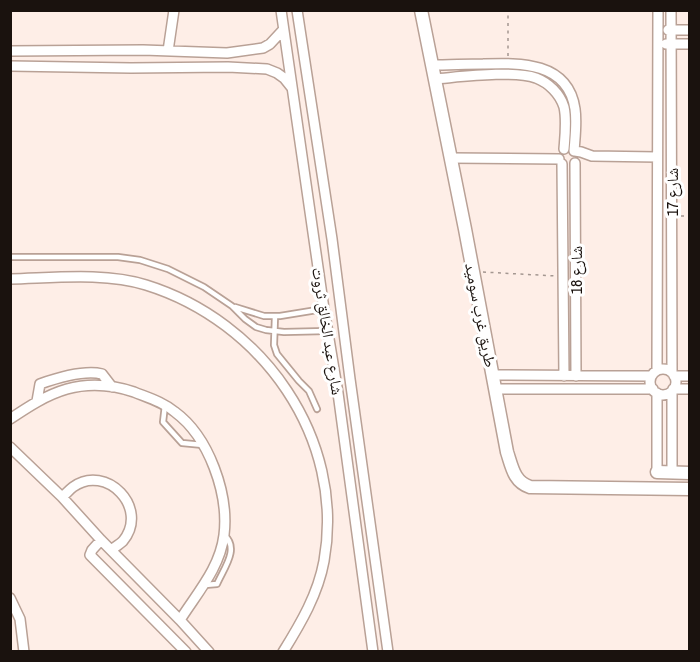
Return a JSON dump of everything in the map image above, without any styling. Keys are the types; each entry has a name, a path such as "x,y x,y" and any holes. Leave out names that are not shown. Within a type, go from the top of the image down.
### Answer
{"street":[{"path":"168,51 174,10"},
{"name":"شارع عبد الخالق ثروت","path":"281,10 338,393 373,651"},
{"name":"شارع عبد الخالق ثروت","path":"297,10 332,239 388,651"},
{"name":"طريق غرب سوميد","path":"421,10 507,452 514,474 519,482 530,487 690,489"},
{"name":"شارع 17","path":"654,373 658,10"},
{"name":"شارع 17","path":"671,10 673,374"},
{"path":"283,30 263,48 227,53 15,51 14,67 267,69 284,78 292,89"},
{"path":"657,30 690,30"},
{"path":"657,44 690,44"},
{"path":"227,53 228,67"},
{"name":"شارع 18","path":"432,65 528,64 544,69 555,76 565,85 570,95 575,108 573,155 576,376"},
{"name":"شارع 18","path":"434,79 507,74 536,78 548,84 556,92 564,109 573,155"},
{"path":"561,162 561,152 583,161 592,156 657,157"},
{"path":"451,158 561,162 570,166 573,155"},
{"name":"شارع 18","path":"561,162 564,376"},
{"path":"315,242 332,239"},
{"path":"10,279 109,277 144,284 178,296 221,322 262,358 282,381 303,417 322,469 328,531 324,562 312,599 283,651"},
{"path":"493,375 576,376 654,373 663,369 673,374 690,376"},
{"path":"37,401 40,384 52,380 91,373 102,374 112,387"},
{"path":"654,373 650,381 655,391 657,472 690,473"},
{"path":"672,472 672,390 675,383 673,374"},
{"path":"10,419 37,401 67,389 92,385 123,388 165,405 178,413 196,434 209,455 219,481 224,535 213,570 180,620"},
{"path":"495,389 655,391 666,394 672,390 690,389"},
{"path":"10,447 62,497 209,651"},
{"path":"62,497 73,487 87,481 98,481 111,485 122,492 129,504 131,517 129,530 122,542 111,550"},
{"path":"101,540 90,555 186,651"},
{"path":"10,598 22,632 24,651"}],"lane":[{"path":"10,257 140,260 168,269 204,287 232,306 256,327 274,331 328,331"},
{"path":"232,306 264,316 324,309"},
{"path":"275,316 276,354 309,391 317,409"},
{"path":"165,405 163,422 182,443 203,445"}],"path":[{"path":"508,10 508,63"},
{"path":"672,216 690,216"},
{"path":"472,271 563,277"}]}
